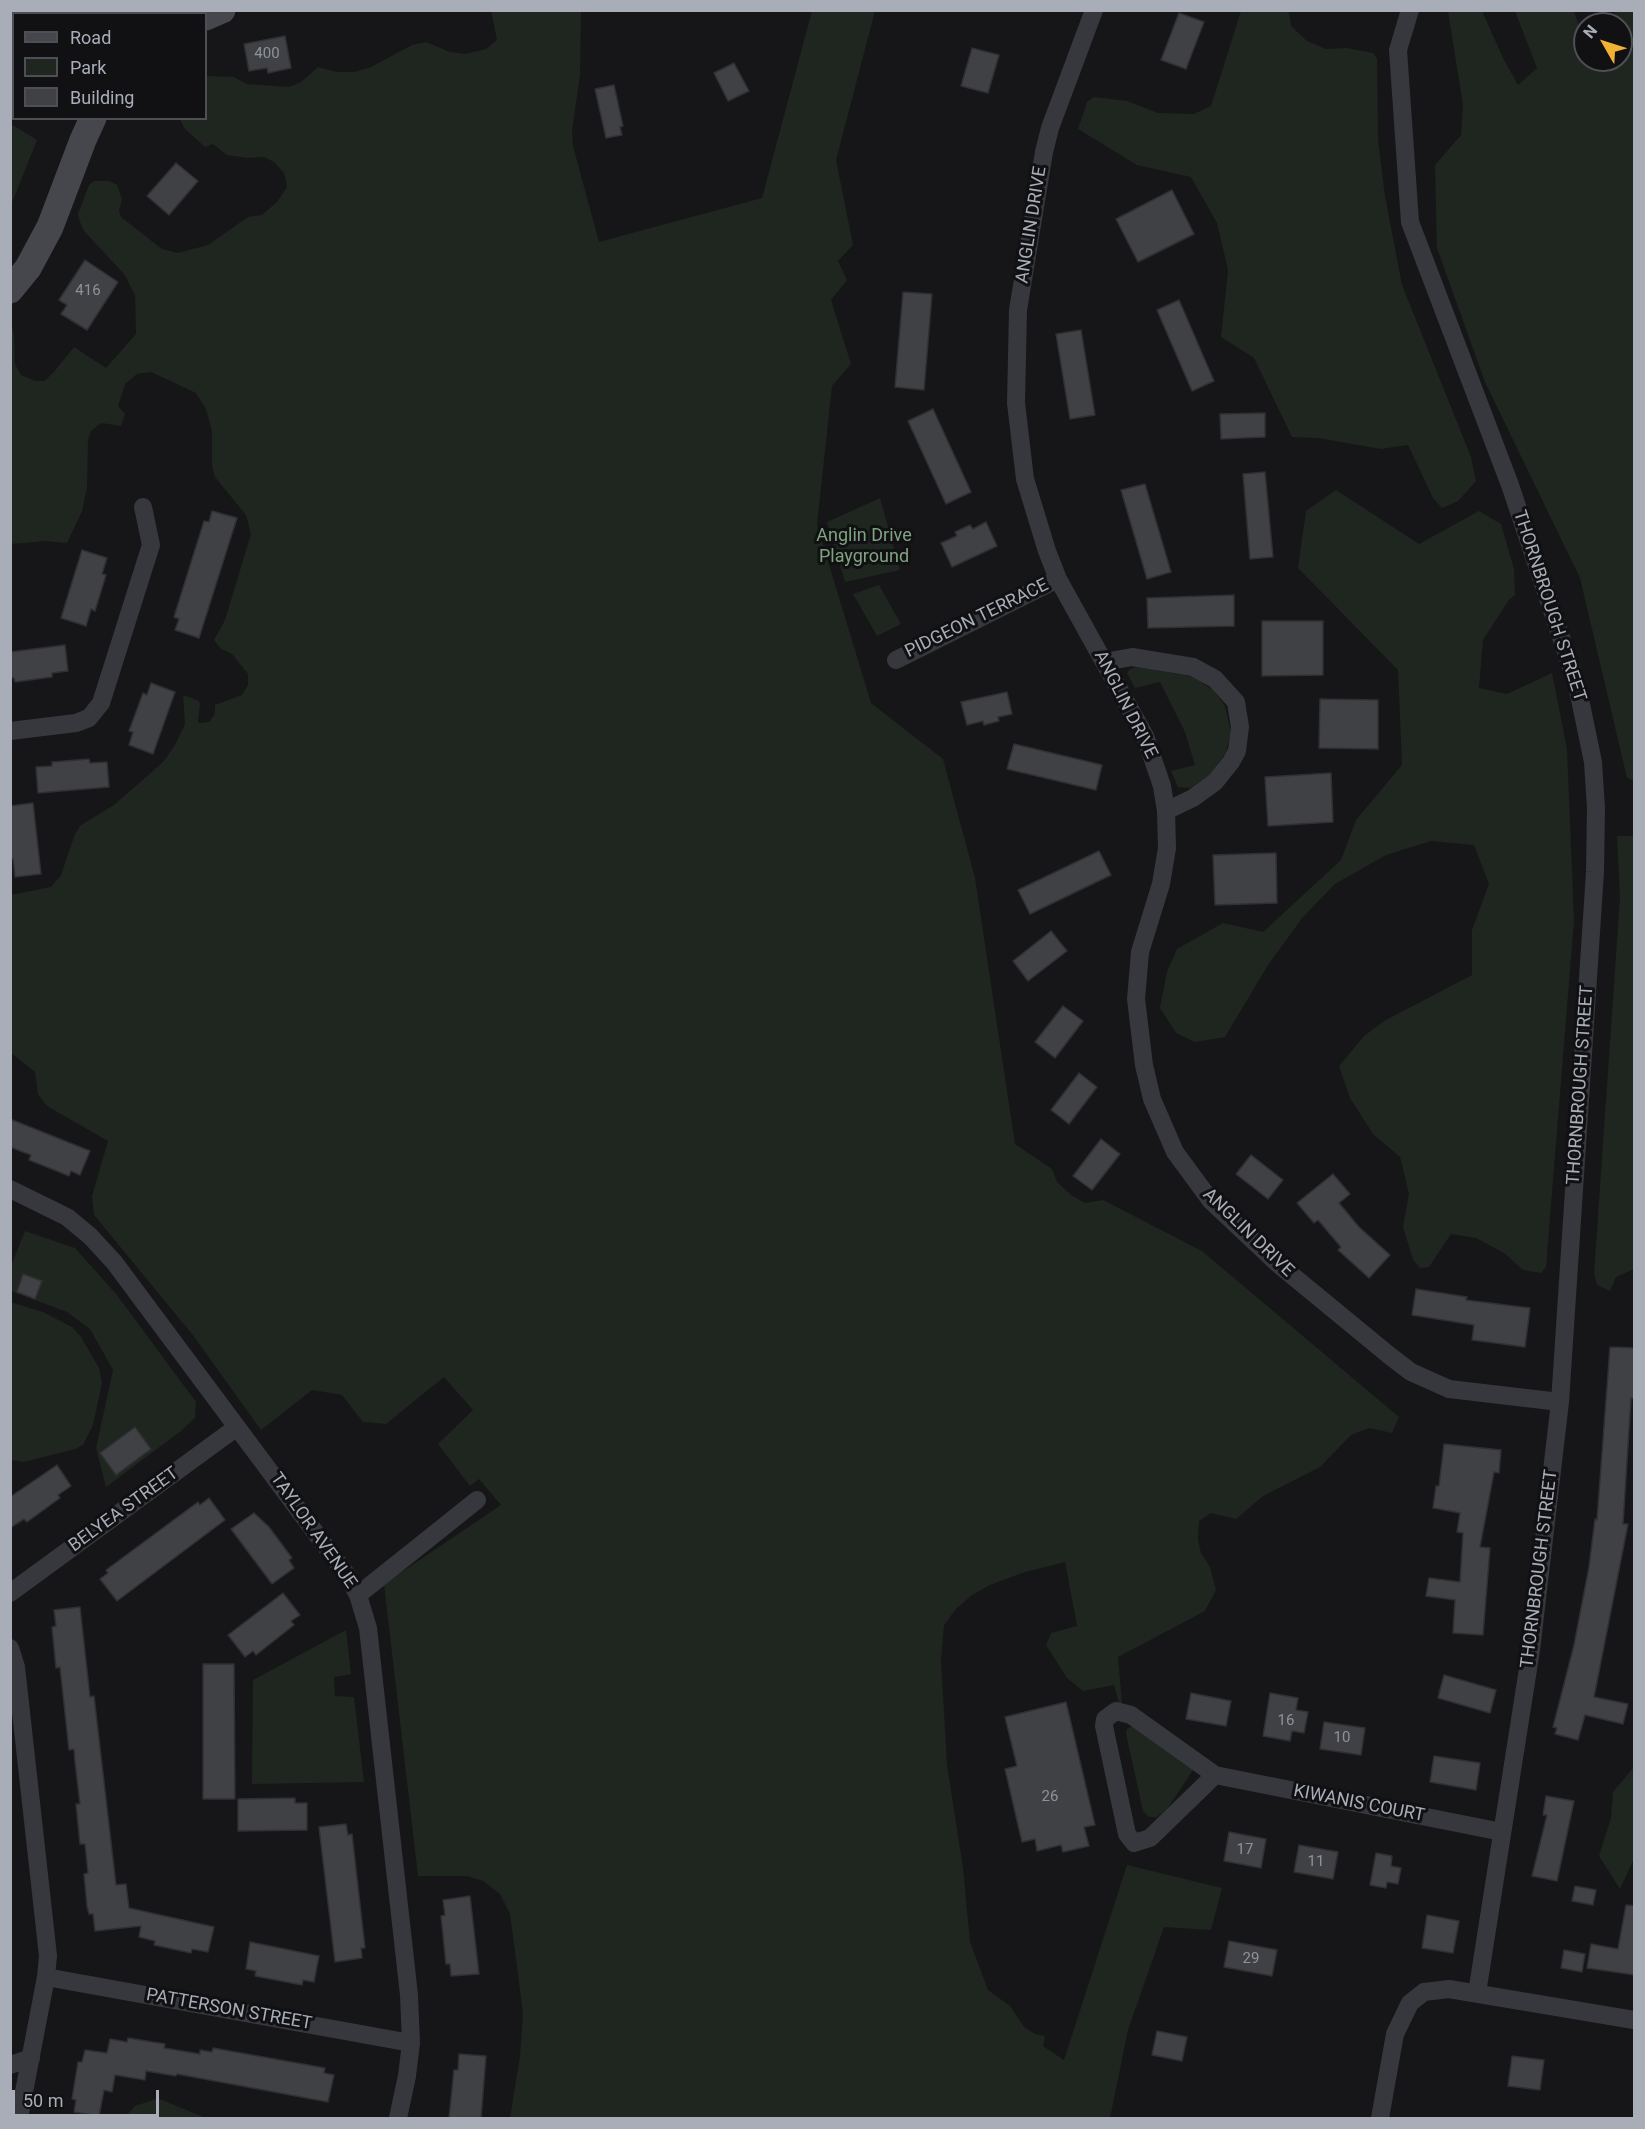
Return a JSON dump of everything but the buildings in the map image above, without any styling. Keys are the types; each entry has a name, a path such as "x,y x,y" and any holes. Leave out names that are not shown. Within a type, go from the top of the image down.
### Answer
{"street":[{"path":"207,17 222,10"},
{"name":"ANGLIN DRIVE","path":"1094,10 1050,128 1018,310 1016,403 1020,446 1034,512 1058,579 1149,746 1162,786 1166,811 1165,864 1140,952 1136,999 1144,1065 1152,1099 1165,1132 1185,1168 1211,1201 1277,1263 1411,1372 1449,1389 1560,1402"},
{"name":"THORNBROUGH STREET","path":"1410,10 1398,50 1410,222 1510,485 1576,685 1593,762 1596,808 1595,872 1560,1402 1531,1650 1477,1994"},
{"path":"10,290 28,268 50,227 82,140 92,120"},
{"path":"10,731 82,721 93,714 101,703 151,545 142,507"},
{"name":"PIDGEON TERRACE","path":"896,660 1058,579"},
{"path":"1104,662 1132,657 1193,667 1215,679 1236,702 1240,727 1237,751 1232,762 1215,782 1193,798 1166,811"},
{"name":"TAYLOR AVENUE","path":"10,1189 54,1209 102,1248 347,1575 358,1595 368,1628 409,1995 411,2043 408,2076 398,2118"},
{"name":"BELYEA STREET","path":"10,1593 237,1427"},
{"path":"358,1595 477,1500"},
{"path":"10,1648 16,1668 48,1956 19,2118"},
{"name":"KIWANIS COURT","path":"1215,1775 1150,1838 1134,1843 1127,1834 1104,1726 1105,1719 1116,1712 1131,1715 1215,1775 1502,1832"},
{"name":"PATTERSON STREET","path":"46,1977 411,2043"},
{"path":"1380,2118 1395,2034 1410,2003 1417,1996 1433,1988 1635,2020"},
{"path":"10,2065 31,2058"}],"green space":[{"path":"491,11 581,11 580,75 572,131 573,146 599,242 762,198 812,11 875,11 836,160 853,245 838,261 847,280 831,300 851,364 832,386 817,525 871,703 943,759 975,878 1015,1144 1052,1169 1057,1182 1071,1195 1085,1203 1103,1200 1202,1251 1399,1417 1392,1433 1369,1428 1351,1435 1320,1467 1263,1496 1236,1519 1211,1513 1199,1521 1198,1540 1201,1553 1210,1567 1216,1590 1205,1611 1118,1657 1122,1703 1119,1703 1114,1685 1083,1691 1067,1678 1046,1645 1051,1633 1077,1626 1065,1562 1022,1573 990,1585 972,1595 956,1609 944,1625 941,1660 947,1765 963,1868 970,1942 988,1990 1010,2006 1024,2027 1035,2034 1045,2036 1043,2046 1064,2060 1127,1865 1222,1888 1211,1930 1164,1927 1128,2030 1110,2118 510,2118 520,2056 523,2013 510,1914 500,1894 483,1881 467,1876 418,1876 384,1584 501,1505 479,1479 470,1486 438,1444 473,1410 444,1377 386,1424 363,1422 342,1395 312,1390 261,1430 192,1334 94,1215 92,1196 108,1141 47,1106 38,1094 35,1072 11,1053 11,895 51,887 61,875 75,834 81,825 114,805 163,762 175,745 185,724 183,695 200,703 198,723 209,722 215,714 215,705 242,695 248,685 248,674 232,654 221,649 214,640 225,620 251,534 246,515 215,477 212,465 212,431 206,409 196,393 151,372 137,374 125,384 118,406 125,414 121,426 101,423 91,431 88,440 87,488 82,511 67,543 45,541 11,544 11,322 14,334 15,364 21,375 35,381 44,381 74,347 106,368 136,334 135,295 124,274 84,231 80,222 78,214 89,185 94,181 109,181 117,185 122,199 119,211 121,217 162,249 178,253 208,245 248,217 262,215 277,202 287,187 284,173 274,162 264,157 247,158 227,155 213,144 205,147 184,128 180,120 207,120 207,76 234,77 246,84 289,87 301,82 318,67 337,72 355,72 371,67 412,45 426,42 450,52 465,54 486,49 497,40"},
{"path":"1241,11 1289,11 1291,26 1307,41 1326,49 1347,48 1373,53 1377,58 1378,140 1385,196 1402,285 1471,457 1476,481 1458,501 1442,508 1433,498 1408,445 1381,449 1318,438 1292,437 1254,358 1221,337 1228,270 1217,223 1191,177 1137,165 1078,129 1087,102 1094,97 1127,101 1158,113 1194,114 1211,106"},
{"path":"1448,11 1482,11 1518,85 1537,68 1515,11 1574,11 1573,72 1633,72 1633,12 1615,12 1634,11 1634,781 1627,778 1580,578 1485,382 1437,248 1435,165 1461,135 1463,105"},
{"path":"11,124 37,140 11,205"},
{"path":"1336,490 1419,544 1479,511 1501,524 1514,569 1515,595 1508,601 1483,640 1479,688 1507,694 1552,673 1567,749 1574,920 1546,1267 1541,1273 1523,1270 1504,1253 1476,1238 1451,1234 1429,1267 1420,1268 1413,1260 1403,1227 1409,1194 1400,1157 1373,1134 1350,1098 1339,1066 1364,1036 1384,1021 1472,975 1472,930 1489,884 1474,845 1431,841 1386,855 1335,884 1303,917 1268,965 1225,1037 1195,1042 1176,1033 1160,1008 1167,972 1177,949 1223,923 1263,932 1341,860 1356,820 1402,765 1398,670 1298,568 1306,511"},
{"name":"Anglin Drive Playground","path":"880,498 900,570 845,582 827,522"},
{"path":"879,585 901,624 877,636 853,594"},
{"path":"1138,667 1194,677 1214,691 1225,706 1231,733 1226,752 1210,775 1191,788 1178,787 1171,771 1195,765 1185,732 1160,682 1135,688 1127,673 1130,669"},
{"path":"1617,836 1634,836 1634,1269 1616,1277 1610,1291 1597,1285 1594,1273 1620,898"},
{"path":"25,1231 75,1248 117,1295 196,1402 195,1418 106,1487 96,1448 113,1370 90,1329 67,1312 11,1291 10,1268"},
{"path":"10,1302 43,1312 72,1327 81,1337 99,1368 102,1383 93,1425 83,1445 75,1449 24,1462 11,1460"},
{"path":"346,1630 351,1674 334,1677 335,1696 354,1697 364,1782 252,1784 253,1680"},
{"path":"1132,1726 1195,1767 1167,1809 1157,1817 1149,1817 1143,1811 1126,1734 1127,1729"},
{"path":"1634,1767 1634,1859 1620,1889 1599,1856 1611,1818 1613,1792"},
{"path":"156,2099 206,2118 124,2118 135,2106"}]}
